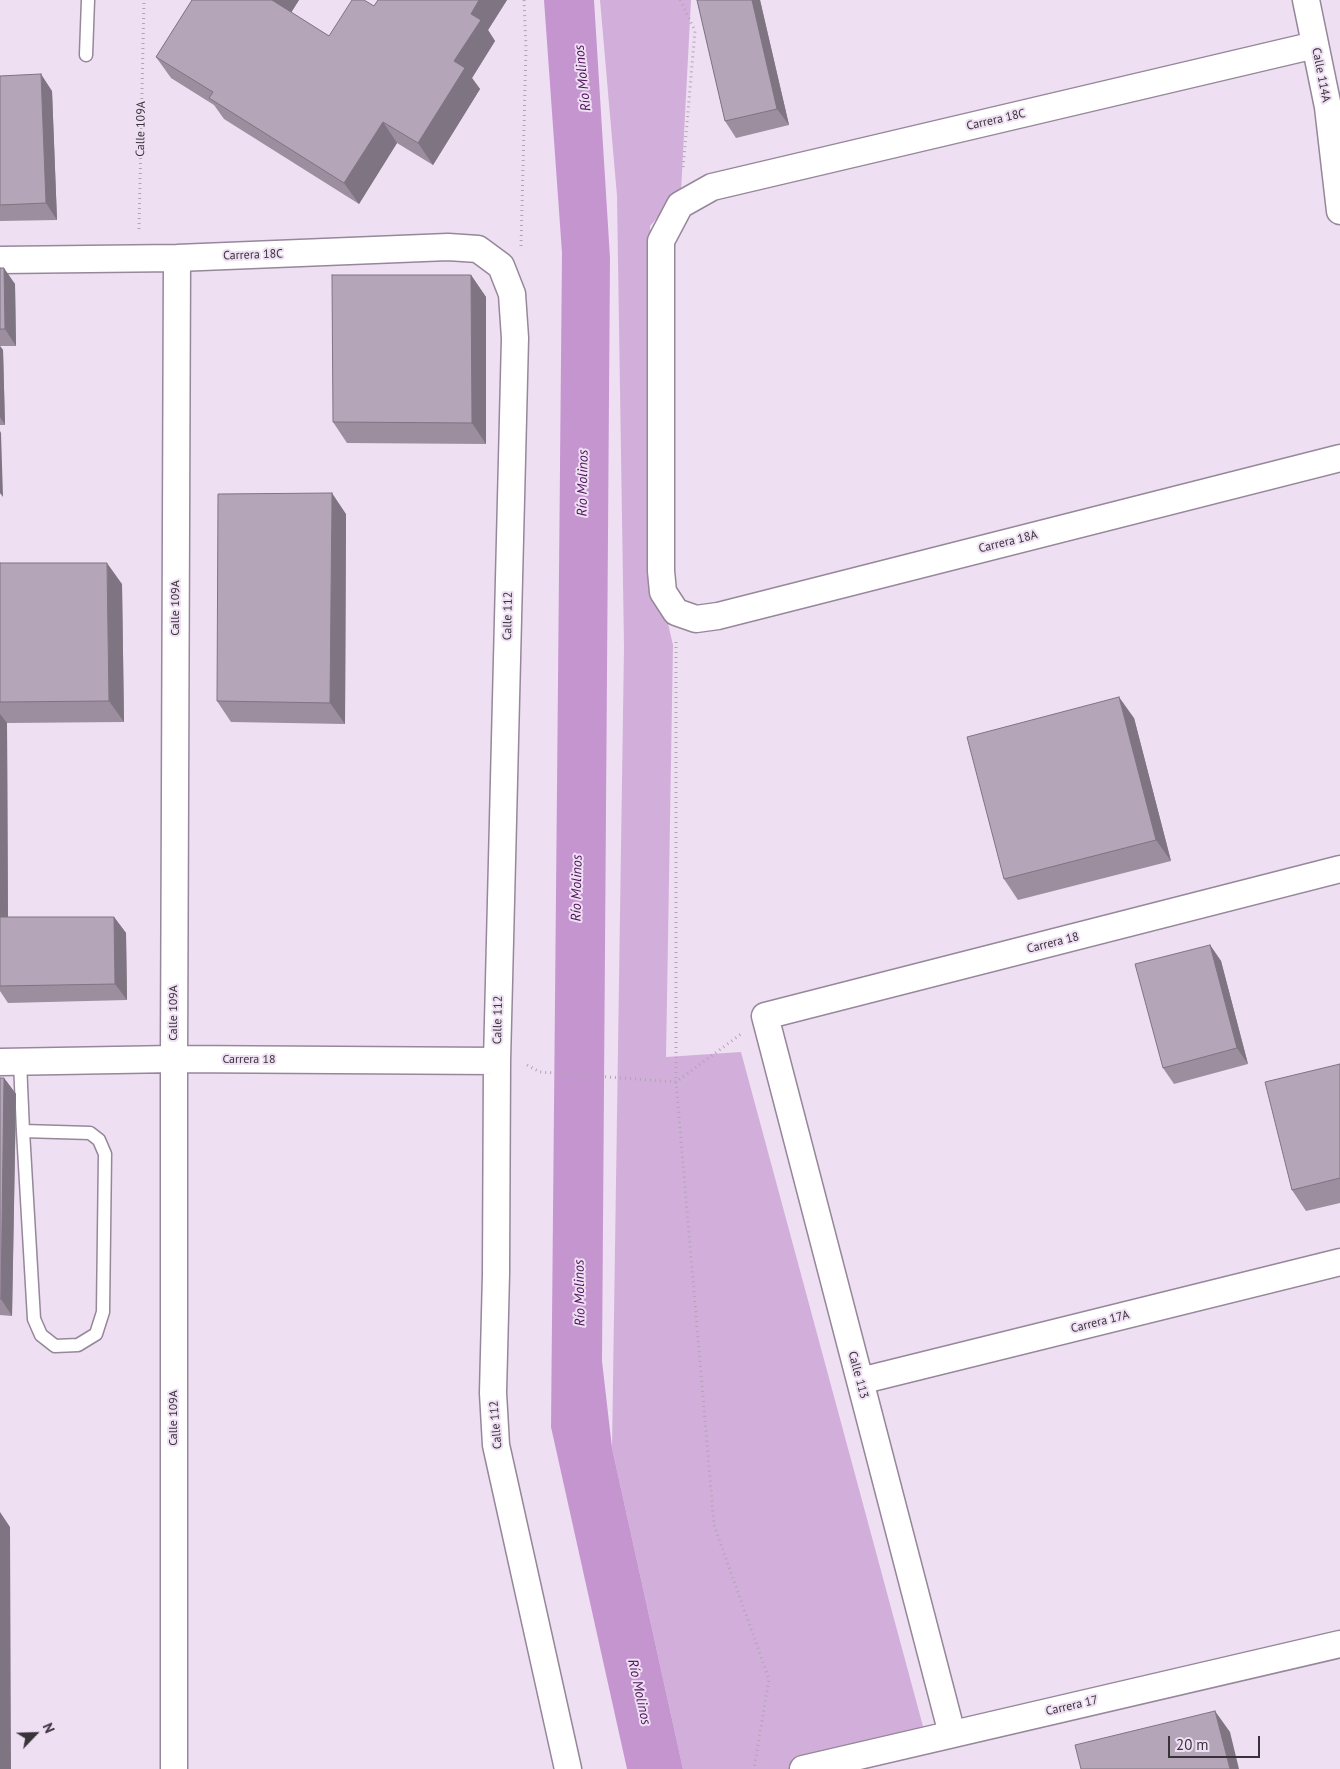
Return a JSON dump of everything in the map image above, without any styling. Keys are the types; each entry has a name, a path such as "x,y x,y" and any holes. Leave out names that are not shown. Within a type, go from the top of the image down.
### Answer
{"street":[{"name":"Calle 114A","path":"1306,0 1328,107 1340,211"},
{"name":"Carrera 18C","path":"680,205 712,187 1316,45"},
{"path":"676,612 663,592 661,571 661,241 680,205"},
{"name":"Carrera 18C","path":"0,260 177,258 448,247 478,249 501,266"},
{"name":"Calle 109A","path":"174,1769 177,258"},
{"name":"Calle 112","path":"501,266 512,294 515,338 498,1061 493,1393 496,1446 568,1769"},
{"name":"Carrera 18A","path":"676,612 696,620 718,616 1340,458"},
{"name":"Carrera 18","path":"765,1016 1340,869"},
{"name":"Calle 113","path":"765,1016 952,1734"},
{"name":"Carrera 18","path":"10,1062 174,1059 498,1061"},
{"name":"Carrera 17A","path":"860,1381 1340,1262"},
{"name":"Carrera 17","path":"803,1769 1340,1644"}],"lane":[{"path":"86,55 88,0"},
{"path":"10,1062 23,1131 34,1320 41,1335 55,1346 78,1345 96,1334 103,1312 105,1154 99,1140 90,1133 23,1131"}],"path":[{"name":"Calle 109A","path":"138,258 144,0"},
{"path":"521,247 526,48 524,0"},
{"path":"680,0 695,31 680,205"},
{"path":"676,612 676,1082 714,1525 769,1679 754,1769"},
{"path":"540,1072 676,1082 765,1016"}],"shaded area":[{"path":"600,0 691,0 681,192 650,226 659,585 673,645 666,1057 741,1052 924,1730 798,1769 683,1769 612,1448 624,647 617,196"}],"water":[{"name":"Río Molinos","path":"544,0 594,0 610,258 602,1361 612,1448 683,1769 627,1769 551,1427 562,253"}],"building":[{"path":"192,0 272,0 329,36 352,0 364,0 374,6 378,0 479,0 471,14 481,20 454,61 465,68 418,143 383,122 344,183 209,98 213,92 156,57"},
{"path":"697,0 752,0 777,109 725,121"},
{"path":"41,74 46,203 0,205 0,76"},
{"path":"0,268 4,268 5,329 0,329"},
{"path":"332,275 471,275 472,423 333,422"},
{"path":"332,493 330,703 217,701 218,494"},
{"path":"0,563 107,563 109,701 0,702"},
{"path":"1119,697 1156,840 1004,879 967,737"},
{"path":"0,917 114,917 115,984 0,986"},
{"path":"1210,945 1237,1048 1163,1068 1135,964"},
{"path":"1340,1064 1340,1178 1292,1190 1265,1082"},
{"path":"0,1078 4,1078 1,1299 0,1299"},
{"path":"1215,1711 1230,1769 1081,1769 1075,1745"}]}
